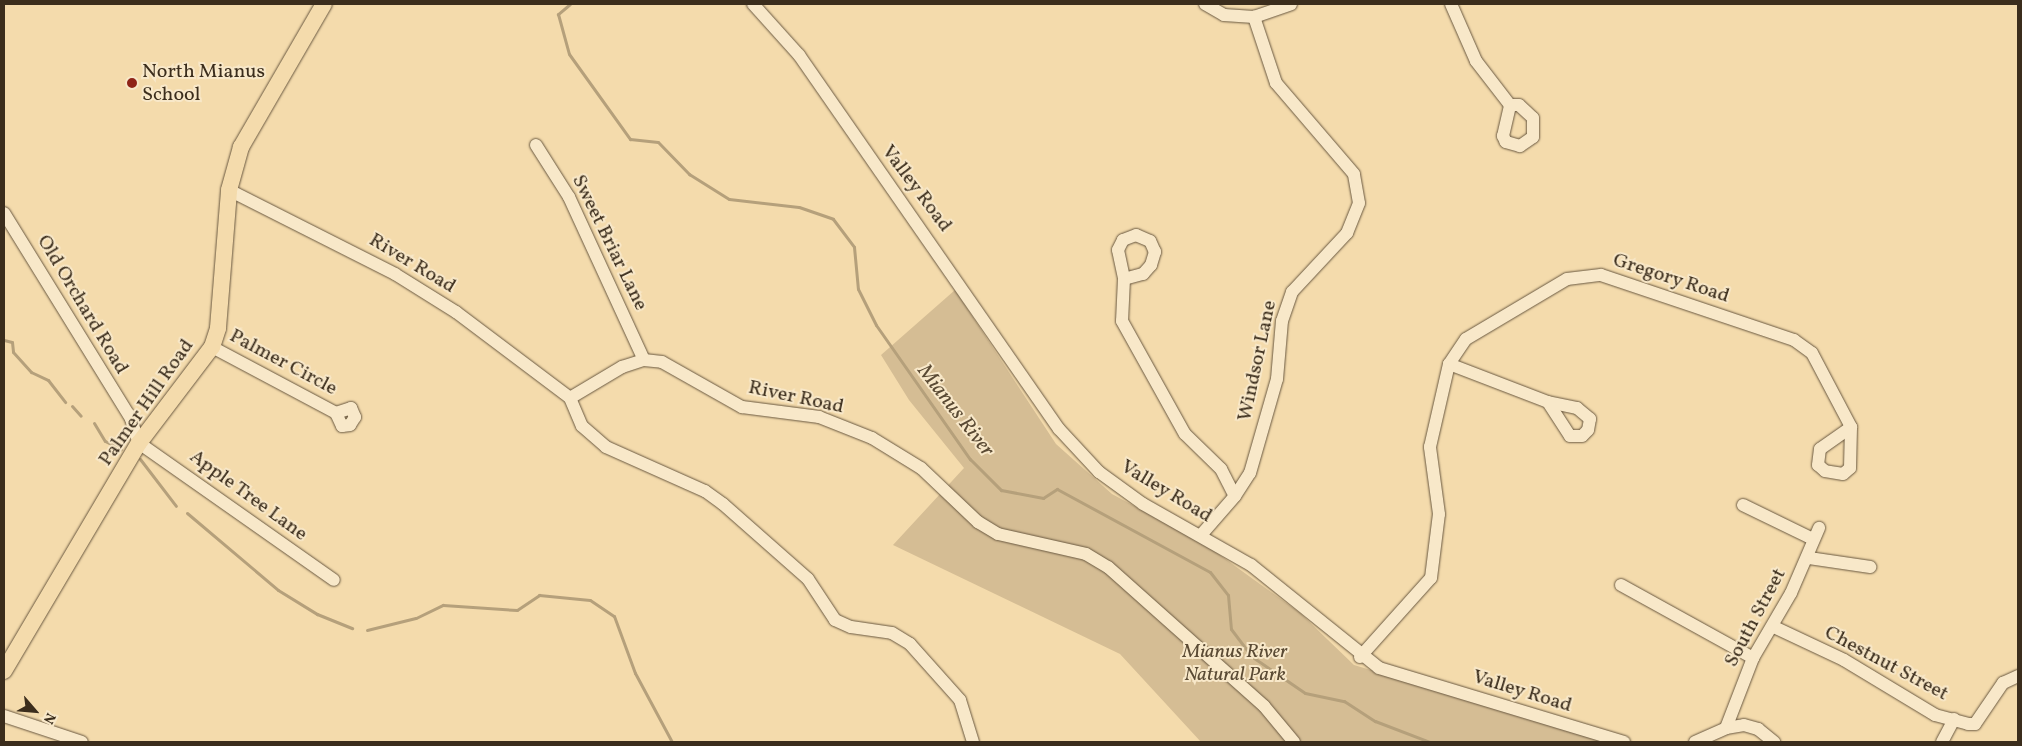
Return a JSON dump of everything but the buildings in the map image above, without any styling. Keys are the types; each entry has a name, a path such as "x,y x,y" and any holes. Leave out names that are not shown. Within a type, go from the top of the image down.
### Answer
{"main road":[{"name":"Palmer Hill Road","path":"4,671 139,444 212,346 218,328 228,190 251,126 324,4"}],"street":[{"name":"Valley Road","path":"752,4 800,55 1059,429 1122,490 1201,535 1287,590 1360,656 1397,674 1624,742"},
{"path":"1204,4 1224,15 1254,17 1291,4"},
{"path":"1451,4 1476,61 1510,105"},
{"name":"Windsor Lane","path":"1201,535 1235,496 1250,473 1277,379 1282,321 1292,292 1347,233 1359,203 1354,174 1276,83 1254,17"},
{"name":"Sweet Briar Lane","path":"536,146 569,197 644,360"},
{"name":"River Road","path":"228,190 395,274 456,312 570,398"},
{"name":"Old Orchard Road","path":"4,213 130,420 139,444"},
{"name":"Gregory Road","path":"1360,656 1431,578 1438,514 1430,447 1449,364 1466,339 1567,279 1601,275 1794,340 1812,353 1850,427"},
{"path":"1124,279 1122,321 1133,345 1185,434 1221,469 1235,496"},
{"name":"Palmer Circle","path":"212,346 336,413"},
{"name":"River Road","path":"644,360 677,368 742,407 819,417 872,438 921,468 978,522 998,534 1086,554 1108,567 1264,706 1294,742"},
{"path":"644,360 622,367 570,398 582,426 606,447 705,491 723,504 808,579 835,620 851,627 892,633 910,644 960,700 973,742"},
{"path":"1449,364 1548,402"},
{"name":"Apple Tree Lane","path":"139,444 334,580"},
{"path":"1743,505 1813,540"},
{"name":"South Street","path":"1726,728 1753,658 1774,627 1809,558 1813,540 1819,528"},
{"path":"1809,558 1870,567"},
{"path":"1621,586 1753,658"},
{"name":"Chestnut Street","path":"1774,627 1844,660 1911,703 1954,719 1975,724 2003,683 2018,676"},
{"path":"4,716 82,742"},
{"path":"1942,742 1954,719"},
{"path":"1695,742 1726,728 1758,729 1774,742"}],"green space":[{"name":"Mianus River Natural Park","path":"955,290 1056,444 1112,494 1206,545 1300,613 1354,665 1610,742 1201,742 1120,654 893,545 964,468 909,400 881,355"}],"waterway":[{"name":"Mianus River","path":"570,4 558,14 569,54 630,139 658,142 689,174 729,199 799,207 833,219 854,247 858,289 876,325 970,459 1001,490 1043,498 1057,489 1210,572 1228,595 1231,629 1251,656 1305,693 1344,701 1375,721 1430,742"},
{"path":"4,340 12,342 13,352 31,372 48,380 65,402"},
{"path":"72,406 81,416"},
{"path":"94,423 105,441 121,449"},
{"path":"140,459 176,506"},
{"path":"187,513 278,590 317,614 352,628"},
{"path":"367,630 416,618 443,605 517,610 539,595 590,600 614,616 635,673 672,742"}],"place":[{"name":"North Mianus School","path":"132,83"}]}
